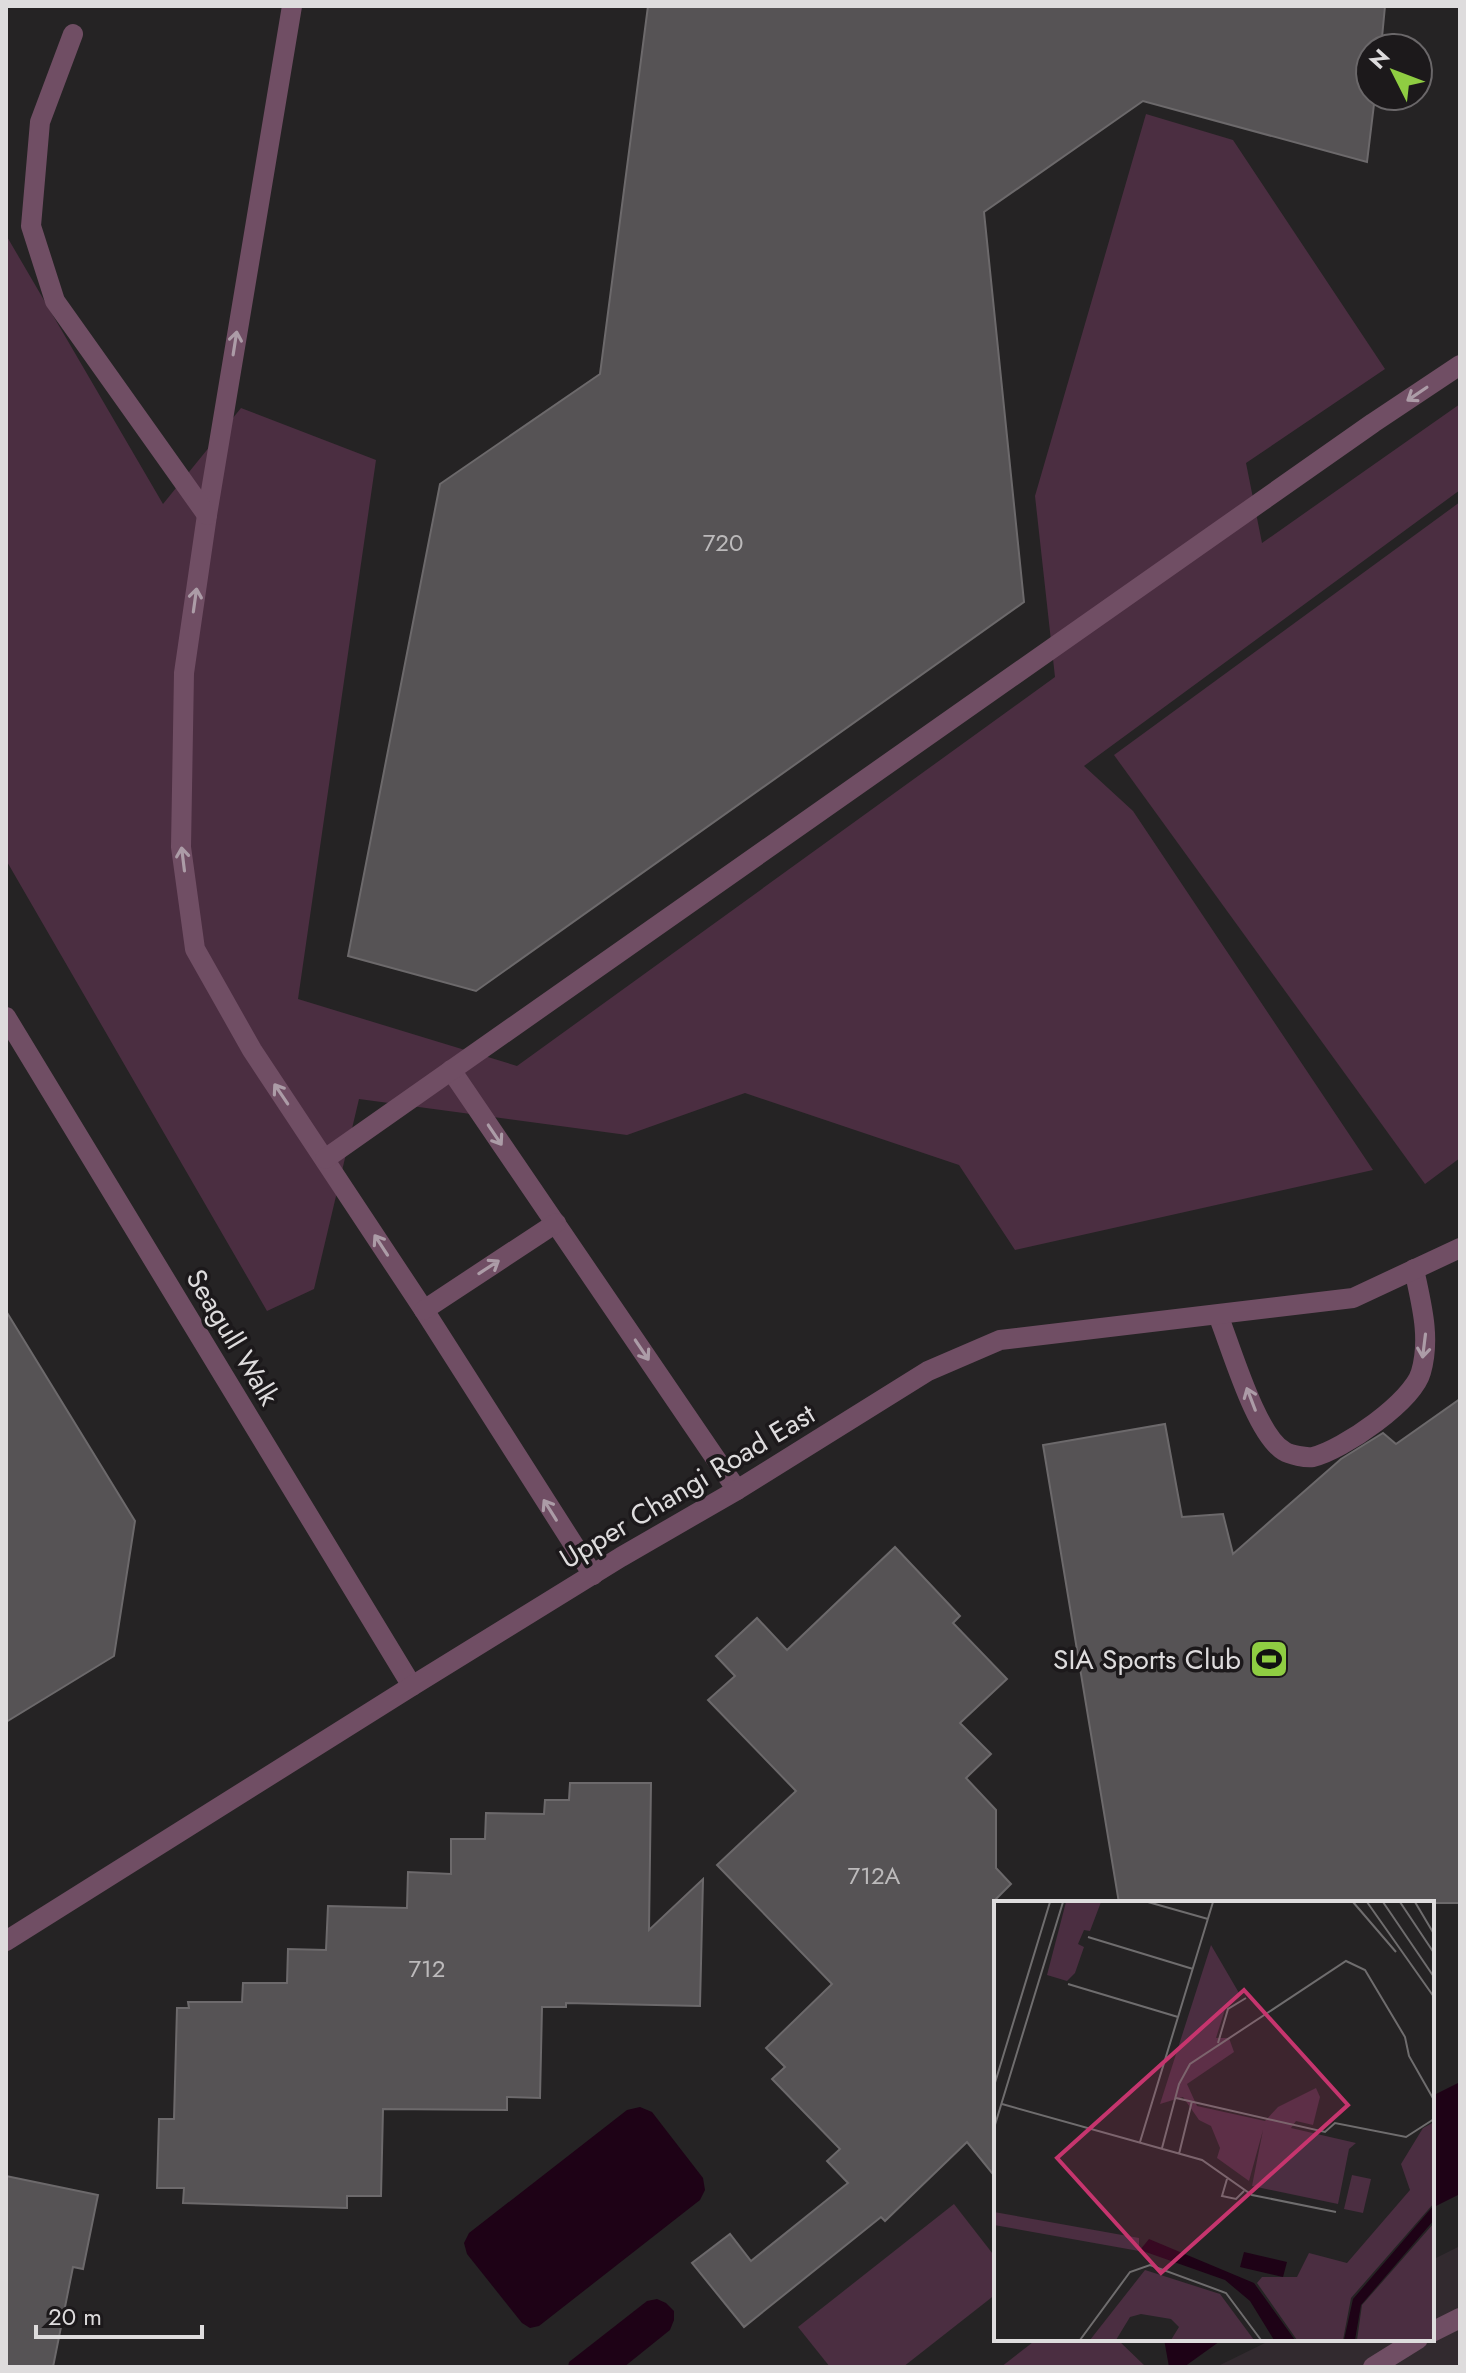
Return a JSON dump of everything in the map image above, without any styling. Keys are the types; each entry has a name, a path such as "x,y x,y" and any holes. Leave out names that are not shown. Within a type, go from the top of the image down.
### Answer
{"street":[{"path":"292,6 207,515 184,673 181,847 195,949 252,1050 424,1310 593,1575"},
{"path":"73,34 40,122 31,226 55,301 207,515"},
{"path":"325,1159 1460,365"},
{"name":"Seagull Walk","path":"6,1017 412,1686"},
{"path":"451,1070 737,1490"},
{"path":"424,1310 556,1223"},
{"name":"Upper Changi Road East","path":"6,1941 412,1686 928,1371 1000,1340 1353,1298 1460,1248"},
{"path":"1218,1315 1264,1432 1284,1451 1311,1458 1347,1443 1398,1405 1421,1374 1427,1329 1414,1269"},
{"path":"1434,2331 1460,2318"},
{"path":"1373,2367 1415,2341"}],"shaded area":[{"path":"1146,114 1233,140 1385,369 1246,463 1262,543 1460,404 1460,490 1084,766 1133,811 1373,1170 1015,1250 959,1165 745,1093 627,1135 359,1099 314,1289 267,1311 6,860 6,235 163,504 241,408 376,460 298,999 517,1066 1055,677 1035,496"},
{"path":"1460,502 1460,1158 1425,1184 1114,755"},
{"path":"1460,2082 1460,2194 1434,2207 1434,2095"},
{"path":"640,2107 652,2112 703,2178 705,2190 700,2200 539,2326 530,2328 522,2323 467,2254 464,2243 469,2233 627,2110"},
{"path":"954,2204 994,2255 994,2296 903,2367 830,2367 798,2327"},
{"path":"1460,2246 1460,2367 1216,2367 1269,2341 1434,2341 1434,2259"},
{"path":"657,2299 674,2311 670,2330 624,2367 568,2367 569,2362 647,2301"},
{"path":"1034,2341 1119,2341 1146,2367 1001,2367"},
{"path":"1164,2341 1220,2341 1184,2367 1169,2367"}],"building":[{"path":"648,6 1385,6 1383,32 1354,32 1354,112 1373,112 1367,162 1143,101 984,212 1024,602 476,991 348,956 440,484 600,374"},
{"path":"6,1311 135,1521 114,1656 6,1722"},
{"name":"SIA Sports Club","path":"1460,1399 1460,1903 1119,1901 1043,1445 1165,1424 1182,1517 1223,1514 1233,1554 1341,1459 1383,1433 1396,1444"},
{"path":"895,1547 960,1616 953,1623 1007,1679 960,1723 991,1754 966,1778 996,1810 996,1868 1011,1884 994,1901 994,2176 967,2142 885,2221 881,2217 744,2327 692,2263 730,2234 751,2261 848,2183 827,2161 840,2149 772,2079 785,2067 766,2048 832,1984 717,1865 796,1791 708,1700 735,1676 716,1656 757,1618 787,1650"},
{"path":"570,1783 651,1783 649,1930 703,1879 700,2006 566,2003 566,2007 542,2007 540,2098 507,2097 507,2110 383,2109 381,2196 347,2196 347,2208 183,2203 184,2188 157,2188 159,2119 174,2119 177,2008 189,2008 188,2002 242,2002 243,1983 287,1983 288,1949 326,1950 328,1906 407,1908 408,1872 451,1874 451,1839 485,1839 486,1813 544,1814 545,1800 569,1800"},
{"path":"6,2176 98,2195 83,2269 73,2267 53,2367 6,2367"}],"place":[{"name":"SIA Sports Club","path":"1269,1659"}]}
